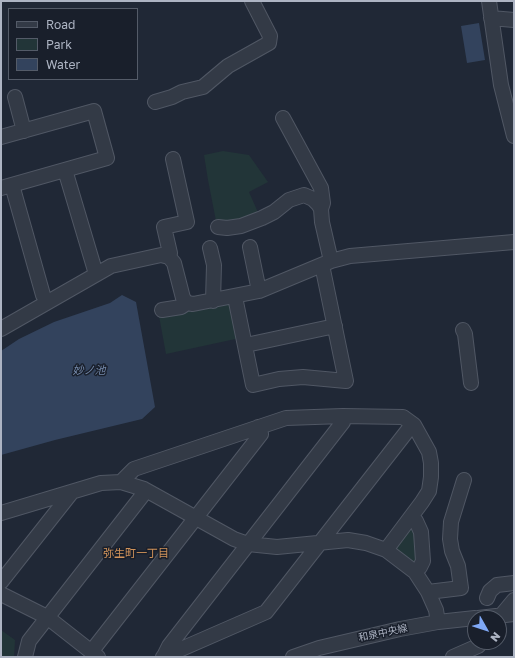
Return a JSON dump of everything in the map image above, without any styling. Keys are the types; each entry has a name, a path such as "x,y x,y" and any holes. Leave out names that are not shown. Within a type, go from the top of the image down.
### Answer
{"street":[{"path":"155,102 172,98 182,92 203,87 228,66 269,43 270,36 252,1"},
{"path":"489,1 501,86 514,136"},
{"path":"491,18 514,20"},
{"path":"15,97 24,131"},
{"path":"1,137 94,111 107,158 7,186 43,295 47,302"},
{"path":"235,297 253,385 279,379 303,377 346,381 335,326 326,263 321,209 323,203 320,188 283,118"},
{"path":"173,159 170,174 191,221 164,227 170,257 174,263 183,298 187,303 193,304 213,301 259,291 326,263 350,256 514,242"},
{"path":"65,170 96,274"},
{"path":"218,227 227,228 241,226 274,212 289,200 304,195 313,199 321,209"},
{"path":"250,246 259,291"},
{"path":"210,248 214,265 213,301"},
{"path":"1,329 111,266 161,255 167,255 170,257"},
{"path":"162,310 182,307 187,303"},
{"path":"246,345 335,326"},
{"path":"463,330 465,334 471,383"},
{"path":"164,657 170,646 343,422 343,416"},
{"path":"121,482 134,469 286,418 343,416 403,417 414,425 429,452 431,477 428,491 411,517 386,550"},
{"path":"164,657 266,612 408,430 414,425"},
{"path":"1,594 47,617 95,654 261,434 258,427"},
{"path":"428,592 461,588 458,566 452,551 450,539 451,522 464,480"},
{"path":"1,513 101,482 121,482 144,489 234,539 248,544 277,547 348,540 366,543 386,550 415,572 428,592 436,610 438,622"},
{"path":"25,657 28,641 142,496 144,489"},
{"path":"1,582 72,492"},
{"path":"411,517 416,521 421,532 423,561 415,572"},
{"path":"487,598 490,591 497,586 514,583"},
{"path":"507,612 514,600"},
{"name":"和泉中央線","path":"293,657 352,640 438,622 467,619"},
{"path":"458,656 470,650"}],"green space":[{"path":"223,151 249,155 268,182 249,192 260,217 217,226 204,155"},
{"path":"228,304 235,308 240,338 166,354 159,316"},
{"path":"410,525 414,525 421,556 414,563 395,548"},
{"path":"1,630 15,640 14,657 1,657"}],"water":[{"path":"479,23 485,60 467,63 461,26"},
{"name":"妙ノ池","path":"122,295 136,302 155,407 142,419 1,455 1,351 19,339 54,322 110,303"}],"district":[{"name":"弥生町一丁目","path":"136,554"}]}
